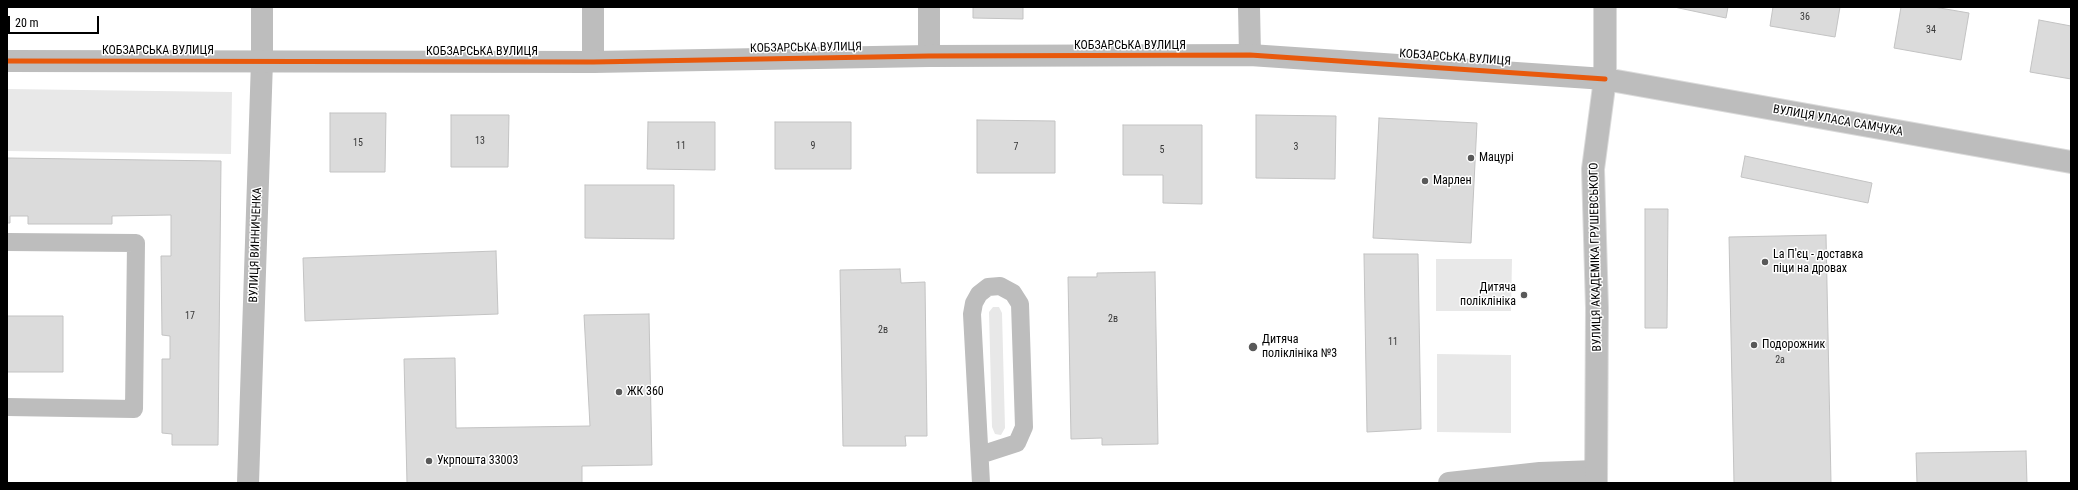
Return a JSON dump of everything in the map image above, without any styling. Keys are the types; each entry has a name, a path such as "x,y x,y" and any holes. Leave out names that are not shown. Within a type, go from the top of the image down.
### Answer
{"street":[{"name":"ВУЛИЦЯ ВИННИЧЕНКА","path":"248,483 262,61 262,7"},
{"path":"593,7 593,62"},
{"path":"929,7 929,56"},
{"path":"1250,7 1250,55"},
{"name":"ВУЛИЦЯ АКАДЕМІКА ГРУШЕВСЬКОГО","path":"1596,477 1597,308 1593,169 1605,79 1605,7"},
{"name":"КОБЗАРСЬКА ВУЛИЦЯ","path":"7,61 593,62 929,56 1250,55 1605,79"},
{"name":"ВУЛИЦЯ УЛАСА САМЧУКА","path":"1605,79 2071,162"},
{"path":"1449,483 1540,473 1596,477"}],"lane":[{"path":"7,242 136,243 134,409 7,407"},
{"path":"980,455 1017,443 1024,427 1020,304 1013,293 1000,286 988,287 979,294 974,302 972,314 981,483"}],"shaded area":[{"path":"7,89 232,92 231,154 7,151"},
{"path":"1436,259 1512,259 1511,311 1436,311"},
{"path":"993,307 999,307 1002,313 1005,428 1001,435 995,434 992,427 989,312"},
{"path":"1437,354 1511,355 1511,433 1437,432"}],"building":[{"path":"973,7 1023,7 1023,19 973,18"},
{"path":"1674,7 1728,7 1726,18"},
{"path":"1773,7 1840,7 1835,37 1770,26"},
{"path":"1901,7 1934,7 1969,13 1961,60 1894,48"},
{"path":"2039,20 2071,26 2071,79 2030,72"},
{"path":"330,113 386,113 385,172 330,172"},
{"path":"451,115 509,115 508,167 451,167"},
{"path":"1256,115 1336,116 1335,179 1256,178"},
{"name":"Марлен","path":"1379,118 1477,123 1471,243 1373,238"},
{"path":"977,120 1055,121 1055,173 977,173"},
{"path":"648,122 715,122 715,170 647,169"},
{"path":"775,122 851,122 851,169 775,169"},
{"path":"1123,125 1202,125 1202,204 1163,203 1163,175 1123,175"},
{"path":"1745,156 1872,183 1868,203 1741,177"},
{"path":"7,158 221,161 218,445 172,445 172,434 162,433 162,359 170,359 170,336 162,335 161,256 171,256 171,215 112,216 112,224 28,224 28,216 10,216 10,223 7,223"},
{"path":"585,185 674,185 674,239 585,238"},
{"path":"1645,209 1668,209 1667,328 1645,328"},
{"path":"1826,235 1831,483 1734,483 1729,237"},
{"path":"496,251 498,314 305,321 303,258"},
{"name":"Дитяча поліклініка №3","path":"1364,254 1418,254 1421,429 1367,432"},
{"path":"900,269 901,283 925,282 927,436 905,436 906,446 843,446 840,270"},
{"path":"1155,272 1158,444 1102,445 1102,438 1071,439 1068,277 1097,277 1097,273"},
{"name":"ЖК 360","path":"649,314 652,465 582,466 582,483 407,483 404,359 455,358 456,428 590,426 584,315"},
{"path":"7,316 63,316 63,372 7,372"},
{"path":"2026,451 2027,483 1917,483 1916,453"}],"cycle path":[{"path":"7,61 593,62 929,56 1250,55 1605,79"}],"place":[{"name":"Мацурі","path":"1471,158"},
{"name":"Марлен","path":"1425,181"},
{"name":"La П'єц - доставка піци на дровах","path":"1765,262"},
{"name":"Дитяча поліклініка","path":"1524,295"},
{"name":"Подорожник","path":"1754,345"},
{"name":"Дитяча поліклініка №3","path":"1253,347"},
{"name":"ЖК 360","path":"619,392"},
{"name":"Укрпошта 33003","path":"429,461"}]}
